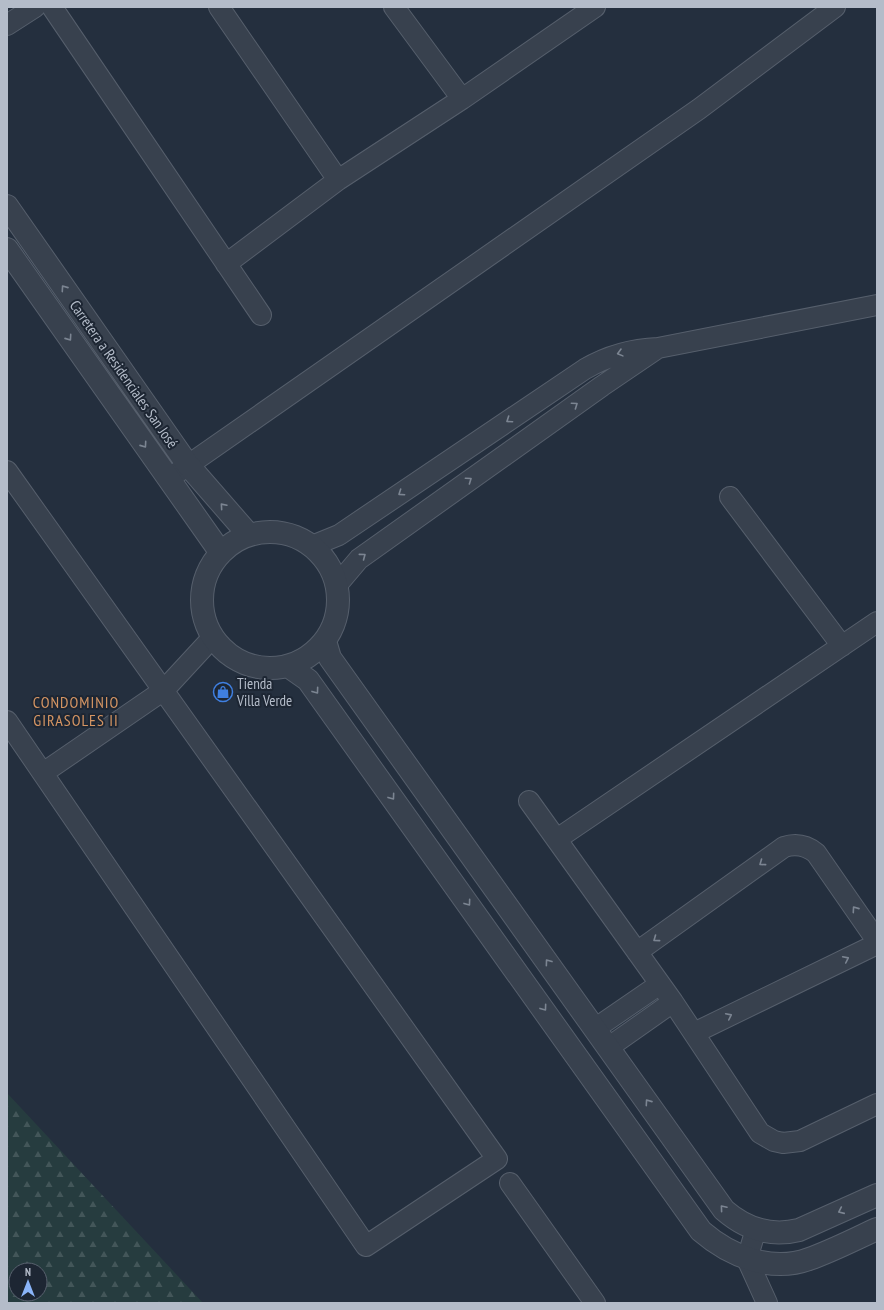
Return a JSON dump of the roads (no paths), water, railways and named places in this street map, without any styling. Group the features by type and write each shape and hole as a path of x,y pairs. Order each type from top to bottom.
{"street":[{"path":"7,26 35,7"},
{"path":"52,7 261,315"},
{"path":"219,7 338,180"},
{"path":"394,7 462,99"},
{"path":"226,264 338,180 462,99 570,14 595,7"},
{"path":"168,480 699,109 835,7"},
{"name":"Carretera a Residenciales San José","path":"7,206 188,465 249,535"},
{"name":"Carretera a Residenciales San José","path":"7,249 168,480 221,553"},
{"path":"312,546 339,534 598,361 627,351 658,348 877,305"},
{"path":"337,585 358,559 658,348"},
{"path":"7,471 496,1159 366,1246 7,721"},
{"path":"730,497 842,646"},
{"path":"282,533 312,546 328,563 337,585 339,604 334,624 325,641 302,660 288,666 267,668 246,664 228,653 213,637 205,621 202,603 204,585 210,568 221,553 234,542 249,535 282,533"},
{"path":"557,839 877,622"},
{"path":"43,772 164,690 213,637"},
{"path":"325,641 330,658 596,1028 724,1210 744,1224 756,1229 778,1233 799,1230 877,1195"},
{"path":"288,666 308,680 701,1231 715,1242 747,1259 777,1263 808,1260 877,1229"},
{"path":"529,801 673,1002 760,1133 774,1141 791,1143 800,1141 877,1104"},
{"path":"637,952 784,848 796,845 810,848 816,853 877,941"},
{"path":"694,1033 877,944"},
{"path":"596,1028 660,984"},
{"path":"609,1047 673,1002"},
{"path":"510,1183 595,1303"},
{"path":"756,1229 747,1259 767,1303"}],"place":[{"name":"Tienda Villa Verde","path":"223,692"}],"district":[{"name":"CONDOMINIO GIRASOLES II","path":"76,711"}]}
